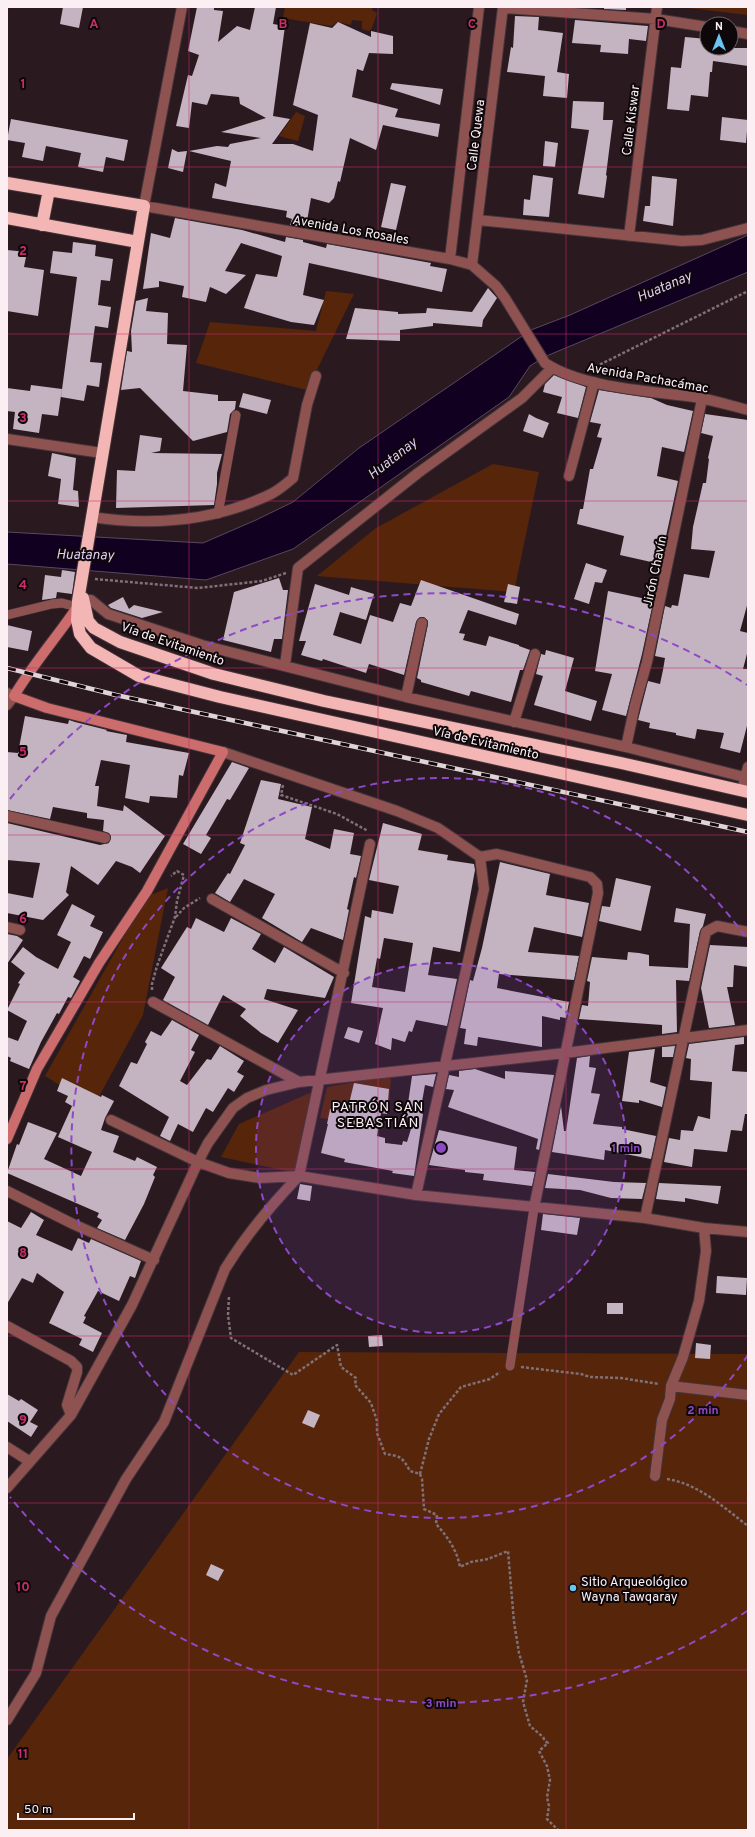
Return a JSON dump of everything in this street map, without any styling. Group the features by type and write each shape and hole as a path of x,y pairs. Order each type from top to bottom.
{"highway":[{"path":"7,183 144,206"},
{"path":"42,225 49,190"},
{"name":"Vía de Evitamiento","path":"144,206 81,576 80,634 91,648 139,676 220,698 748,815"},
{"path":"7,218 138,242"},
{"name":"Vía de Evitamiento","path":"80,603 88,621 94,628 128,645 214,674 338,704 621,763 745,791"}],"main road":[{"path":"7,1138 37,1069 99,963 147,891 223,752 47,708 10,694 70,620 80,603"}],"street":[{"path":"144,206 182,7"},
{"name":"Calle Quewa","path":"450,259 479,7"},
{"path":"503,7 656,19 699,26"},
{"name":"Calle Quewa","path":"472,265 503,7"},
{"name":"Calle Kiswar","path":"629,236 657,7"},
{"name":"Avenida Los Rosales","path":"144,206 450,259 472,265 496,286 549,365"},
{"path":"478,220 682,241 702,240 748,228"},
{"path":"285,665 298,568 418,473 522,398 549,365"},
{"name":"Avenida Pachacámac","path":"549,365 574,377 594,382 702,399 748,410"},
{"path":"90,522 114,520 188,519 218,514 272,493 293,478 307,405 316,376"},
{"path":"569,476 594,382"},
{"name":"Jirón Chavín","path":"626,747 647,662 702,399"},
{"path":"7,439 102,453"},
{"path":"80,603 91,600 108,614 202,645 406,697 626,747 747,778"},
{"path":"406,697 422,623"},
{"path":"514,722 535,654"},
{"path":"7,705 10,694"},
{"path":"223,752 390,809 438,828 480,856 497,854 590,877 597,884 598,893 534,1208"},
{"path":"745,791 748,767"},
{"path":"7,816 105,838"},
{"path":"7,1720 36,1673 51,1616 126,1479 164,1422 225,1269 239,1247 271,1205 299,1176 344,973 370,844"},
{"path":"416,1195 484,890 480,856"},
{"path":"212,899 344,973"},
{"path":"645,1218 664,1136 682,1038 706,932 717,926 748,932"},
{"path":"7,927 20,930"},
{"path":"153,1002 299,1082"},
{"path":"7,1488 29,1461 71,1415 108,1352 154,1260 208,1143 233,1108 247,1098 266,1090 299,1082 565,1053 748,1030"},
{"path":"111,1120 198,1162 229,1172 260,1178 299,1176 416,1195 645,1218 704,1228 748,1232"},
{"path":"7,1191 73,1224 154,1260"},
{"path":"655,1476 662,1420 670,1399 671,1386 683,1357 699,1301 706,1251 704,1228"},
{"path":"7,1326 71,1361 77,1367 77,1372 67,1405 71,1415"},
{"path":"671,1386 748,1395"},
{"path":"7,1447 29,1461"}],"lane":[{"path":"218,514 236,415"},
{"path":"7,615 52,604 80,603"},
{"path":"510,1366 534,1208"}],"path":[{"path":"574,377 748,291"},
{"path":"81,576 198,588 262,581 298,568"},
{"path":"284,772 281,795 337,814 369,832 370,844"},
{"path":"153,1002 152,984 175,917 177,901 184,875 177,871 167,879"},
{"path":"175,917 197,898 212,899"},
{"path":"229,1295 228,1315 231,1338 293,1375 337,1345 342,1367 356,1378 356,1385 371,1403 377,1420 377,1433 385,1454 398,1456 403,1459 410,1471 420,1474"},
{"path":"558,1830 547,1819 549,1806 547,1797 550,1780 547,1766 539,1751 548,1743 530,1726 523,1702 527,1680 519,1653 514,1622 508,1551 488,1559 471,1562 460,1567 458,1558 452,1549 450,1540 436,1524 436,1515 424,1509 422,1479 420,1474 429,1439 438,1414 461,1386 490,1379 510,1366 581,1374 590,1377 621,1378 671,1386"},
{"path":"655,1476 680,1481 707,1494 748,1526"}],"shaded area":[{"path":"285,7 373,7 372,10 377,13 372,28 369,31 362,29 362,21 352,20 351,25 338,22 331,26 283,18"},
{"path":"680,7 748,7 748,15"},
{"path":"296,112 305,116 298,141 279,136"},
{"path":"326,291 354,294 307,390 196,363 210,322 316,331"},
{"path":"493,464 539,472 514,592 317,576 376,528"},
{"path":"168,888 143,1015 94,1106 45,1076 146,897"},
{"path":"391,1076 389,1107 370,1104 366,1124 320,1118 327,1087"},
{"path":"314,1091 296,1173 221,1157 239,1124"},
{"path":"299,1352 748,1354 748,1830 7,1830 7,1759"}],"water":[{"name":"Huatanay","path":"748,235 748,272 544,357 530,366 509,397 293,549 206,580 7,564 7,532 203,543 256,520 293,502 359,448 531,330 570,315"}],"building":[{"path":"63,7 83,7 79,28 60,24"},
{"path":"197,7 214,7 214,10 223,11 218,42 237,26 250,30 255,7 276,7 273,24 285,26 273,116 290,119 272,144 293,144 313,151 318,115 293,105 310,23 332,28 338,22 371,37 371,31 393,36 393,54 369,53 363,71 357,69 352,97 398,109 395,117 440,124 438,137 383,125 376,150 350,138 340,182 338,181 334,198 329,203 311,198 306,227 290,225 292,219 286,217 287,211 212,198 215,183 226,187 231,161 189,151 217,146 228,147 230,144 261,138 221,132 266,118 240,104 239,97 211,94 207,105 192,102 189,128 176,126 188,75 192,76 199,55 188,51"},
{"path":"604,7 626,7 626,10 604,9"},
{"path":"515,16 539,17 538,30 563,33 557,72 569,74 567,98 543,96 545,76 507,72 511,47 513,48"},
{"path":"575,20 648,26 646,41 629,39 628,54 600,52 601,45 572,43"},
{"path":"685,37 699,38 699,56 739,56 739,48 748,48 748,66 713,61 712,72 710,72 708,97 691,95 689,111 667,109 671,67 681,68"},
{"path":"392,83 443,89 440,105 390,89"},
{"path":"573,101 604,102 603,120 613,120 604,198 578,194 589,130 571,128"},
{"path":"722,117 748,120 746,143 720,140"},
{"path":"11,119 128,140 124,161 106,157 103,172 78,167 81,153 46,146 43,161 22,157 25,143 7,140"},
{"path":"545,141 558,143 555,167 543,166"},
{"path":"172,149 178,152 187,151 183,172 168,168"},
{"path":"533,175 553,178 549,217 523,215 524,199 530,200"},
{"path":"652,176 677,179 673,226 643,221 645,206 650,206"},
{"path":"391,183 406,186 396,230 381,227"},
{"path":"175,218 242,230 285,242 286,237 303,240 303,242 326,248 327,244 431,263 430,266 447,269 442,292 309,263 303,295 324,300 314,325 291,322 244,308 256,274 277,277 282,256 241,243 225,271 246,275 226,294 210,287 206,302 182,297 184,286 159,281 159,287 143,289 151,233 170,238"},
{"path":"73,242 96,245 95,256 113,259 110,281 101,280 98,305 111,307 108,328 95,326 90,362 102,363 99,387 87,385 84,401 61,397 77,277 50,273 53,251 72,253"},
{"path":"7,250 27,252 24,267 44,270 38,316 7,311"},
{"path":"488,288 497,298 483,320 482,327 433,323 433,326 400,330 400,341 346,339 355,308 398,312 398,314 426,313 427,308 472,312"},
{"path":"148,298 146,311 168,313 167,344 187,345 183,391 218,395 218,401 236,401 235,409 230,414 227,432 193,441 140,388 121,390 127,351 132,352 131,331 136,301"},
{"path":"554,375 586,387 578,418 557,413 562,397 543,392 545,384"},
{"path":"31,385 62,389 58,416 42,414 39,433 13,429 15,412 7,411 7,388 30,391"},
{"path":"599,390 651,398 667,405 693,411 684,452 662,447 657,476 678,481 660,564 620,555 624,536 577,524 580,509 583,509 590,469 593,469 602,438 597,437 601,424 590,422"},
{"path":"243,393 271,400 267,414 239,407"},
{"path":"529,414 549,423 543,438 523,431"},
{"path":"705,414 748,420 748,602 740,631 748,633 748,650 743,669 747,669 748,722 740,753 720,748 724,733 697,729 695,739 676,735 676,733 649,728 650,723 638,720 648,681 660,684 665,658 655,656 665,606 671,608 672,605 678,606 684,574 709,578 715,551 691,549 693,527 703,483 706,483 708,458 713,436 701,433"},
{"path":"140,435 162,438 160,451 151,453 222,454 217,473 214,505 116,508 117,470 135,471"},
{"path":"52,453 76,458 73,490 78,491 79,507 58,504 61,479 48,476"},
{"path":"586,563 607,570 602,583 595,582 589,604 574,599"},
{"path":"62,570 75,572 72,594 57,592 56,598 42,600 45,575 61,577"},
{"path":"279,578 283,590 288,590 282,639 274,639 271,652 223,640 234,592"},
{"path":"421,580 519,614 516,625 468,610 459,633 465,634 463,640 486,646 489,636 530,650 523,670 520,670 511,702 471,691 469,696 421,682 421,680 417,678 428,624 428,621 424,617 420,617 416,622 404,675 369,664 366,673 323,659 322,661 301,655 306,641 299,641 315,584 349,595 351,587 374,594 366,620 340,612 333,635 361,644 370,615 393,622 400,603 411,606"},
{"path":"508,584 520,587 517,604 504,602"},
{"path":"608,591 651,600 653,603 626,716 602,710 612,674 595,671"},
{"path":"123,597 129,609 134,605 163,612 142,618 111,608 108,605"},
{"path":"7,625 32,631 28,651 7,647"},
{"path":"546,650 574,658 565,691 597,701 591,721 534,705 543,676 536,674 541,654 545,655"},
{"path":"25,716 68,724 69,720 107,730 106,731 127,735 126,742 189,753 183,776 179,775 177,798 150,796 149,803 125,798 130,765 101,760 95,786 99,786 97,806 123,811 124,805 165,836 140,873 132,867 116,861 98,885 71,866 66,892 69,895 43,920 7,913 7,893 33,898 40,863 7,860 7,823 100,845 109,843 111,836 109,833 103,831 104,820 87,818 87,813 53,807 50,819 7,810 7,752 18,753"},
{"path":"232,762 249,768 230,800 227,799 206,835 211,838 201,854 183,844"},
{"path":"261,780 281,784 278,799 312,807 305,839 330,849 334,829 354,833 350,854 361,856 356,878 354,877 347,909 349,910 343,940 311,928 302,942 262,918 275,894 244,879 230,902 215,893 228,873 230,874 245,845 240,843"},
{"path":"383,823 422,834 418,850 448,855 447,860 474,864 475,870 460,952 433,947 428,975 457,979 447,1026 416,1020 412,1032 409,1031 405,1042 392,1038 391,1050 375,1044 383,1008 351,1003 365,916 371,918 372,910 393,914 399,886 369,880","holes":["384,938 413,943 405,992 372,987 377,958 380,959"]},
{"path":"500,862 550,874 546,895 589,903 582,937 534,927 528,952 579,956 574,980 499,974 497,988 569,1002 566,1018 560,1017 560,1020 542,1016 542,1047 478,1037 477,1046 464,1044 466,1029 460,1028 470,980 473,981 482,948"},
{"path":"616,878 651,886 641,931 599,921 602,906 610,907"},
{"path":"72,904 95,916 90,926 103,932 90,959 84,956 73,977 80,981 71,998 68,997 59,1014 57,1013 41,1042 29,1069 10,1061 11,1058 7,1056 7,1037 18,1041 27,1021 7,1010 20,984 18,983 25,973 11,962 23,947 36,957 58,969 71,942 57,935"},
{"path":"676,908 706,914 700,931 689,981 676,980 677,1032 662,1034 662,1025 579,1019 582,1005 588,1006 590,982 587,981 592,957 627,960 628,952 639,953 649,955 649,966 688,968 690,924 674,922"},
{"path":"196,918 224,932 231,918 261,934 252,949 275,963 284,947 334,977 325,998 267,989 264,999 298,1010 278,1043 261,1033 240,1016 246,1009 223,995 208,1025 163,1000 175,977 161,968 187,927 191,929"},
{"path":"7,934 17,936 23,940 7,964"},
{"path":"710,945 748,947 748,967 734,965 733,987 727,987 735,1025 709,1028 701,988"},
{"path":"172,1020 199,1035 191,1050 195,1052 180,1081 187,1085 207,1059 211,1060 220,1046 244,1061 237,1072 244,1076 234,1092 228,1088 213,1112 206,1108 193,1132 178,1124 170,1141 160,1136 169,1117 119,1086 131,1062 137,1064 147,1044 145,1042 151,1031 161,1036"},
{"path":"348,1027 363,1031 359,1043 344,1038"},
{"path":"744,1037 744,1044 735,1045 732,1071 748,1072 748,1114 745,1114 742,1131 731,1130 727,1152 694,1149 692,1167 664,1162 669,1138 680,1140 681,1130 693,1131 698,1116 710,1119 712,1082 690,1080 691,1059 686,1058 689,1044"},
{"path":"675,1046 673,1057 662,1057 662,1047"},
{"path":"655,1049 650,1082 666,1087 662,1107 639,1100 639,1103 622,1101 629,1052"},
{"path":"590,1056 589,1067 596,1068 591,1093 600,1094 593,1124 622,1127 622,1129 656,1136 651,1159 605,1150 604,1160 552,1152 561,1106 564,1131 566,1131 577,1058"},
{"path":"475,1069 505,1079 505,1071 554,1075 539,1150 536,1149 538,1139 448,1107 454,1090 446,1089 449,1075 459,1077 459,1071"},
{"path":"436,1074 433,1087 425,1085 420,1113 423,1114 414,1176 392,1173 393,1171 344,1162 345,1159 321,1153 330,1109 347,1112 354,1083 389,1089 387,1114 381,1113 377,1136 385,1138 385,1143 402,1145 403,1141 407,1142 414,1119 406,1117 412,1076"},
{"path":"62,1078 101,1097 102,1095 114,1101 105,1118 101,1130 119,1136 113,1152 135,1161 137,1157 157,1167 153,1175 155,1177 144,1204 125,1240 97,1228 102,1220 97,1217 99,1213 7,1173 17,1144 19,1145 28,1122 57,1133 44,1159 81,1176 92,1152 58,1137 72,1106 65,1102 68,1096 57,1091"},
{"path":"439,1130 517,1147 514,1170 535,1172 532,1186 483,1180 484,1174 429,1165"},
{"path":"548,1174 614,1182 646,1183 642,1199 611,1198 580,1190 545,1188"},
{"path":"659,1183 721,1186 718,1204 685,1198 685,1202 656,1199"},
{"path":"300,1184 312,1186 310,1201 297,1199"},
{"path":"31,1212 44,1220 36,1235 72,1251 78,1238 89,1243 91,1239 141,1261 135,1278 130,1276 119,1301 98,1291 84,1316 86,1317 83,1323 102,1333 93,1352 79,1345 82,1339 49,1323 64,1292 37,1273 33,1283 22,1278 7,1304 7,1221 21,1228"},
{"path":"543,1214 580,1218 577,1235 541,1230"},
{"path":"717,1276 747,1278 746,1295 716,1293"},
{"path":"607,1303 623,1303 623,1314 607,1314"},
{"path":"382,1335 383,1346 369,1347 368,1336"},
{"path":"696,1343 711,1345 710,1359 695,1358"},
{"path":"7,1394 19,1401 21,1399 38,1410 30,1422 38,1426 31,1437 7,1421"},
{"path":"308,1410 320,1415 314,1428 302,1423"},
{"path":"211,1564 224,1570 218,1581 206,1575"}],"railway":[{"path":"7,668 116,695 748,832"}],"place":[{"name":"Sitio Arqueológico Wayna Tawqaray","path":"573,1588"}],"district":[{"name":"PATRÓN SAN SEBASTIÁN","path":"378,1114"}]}
